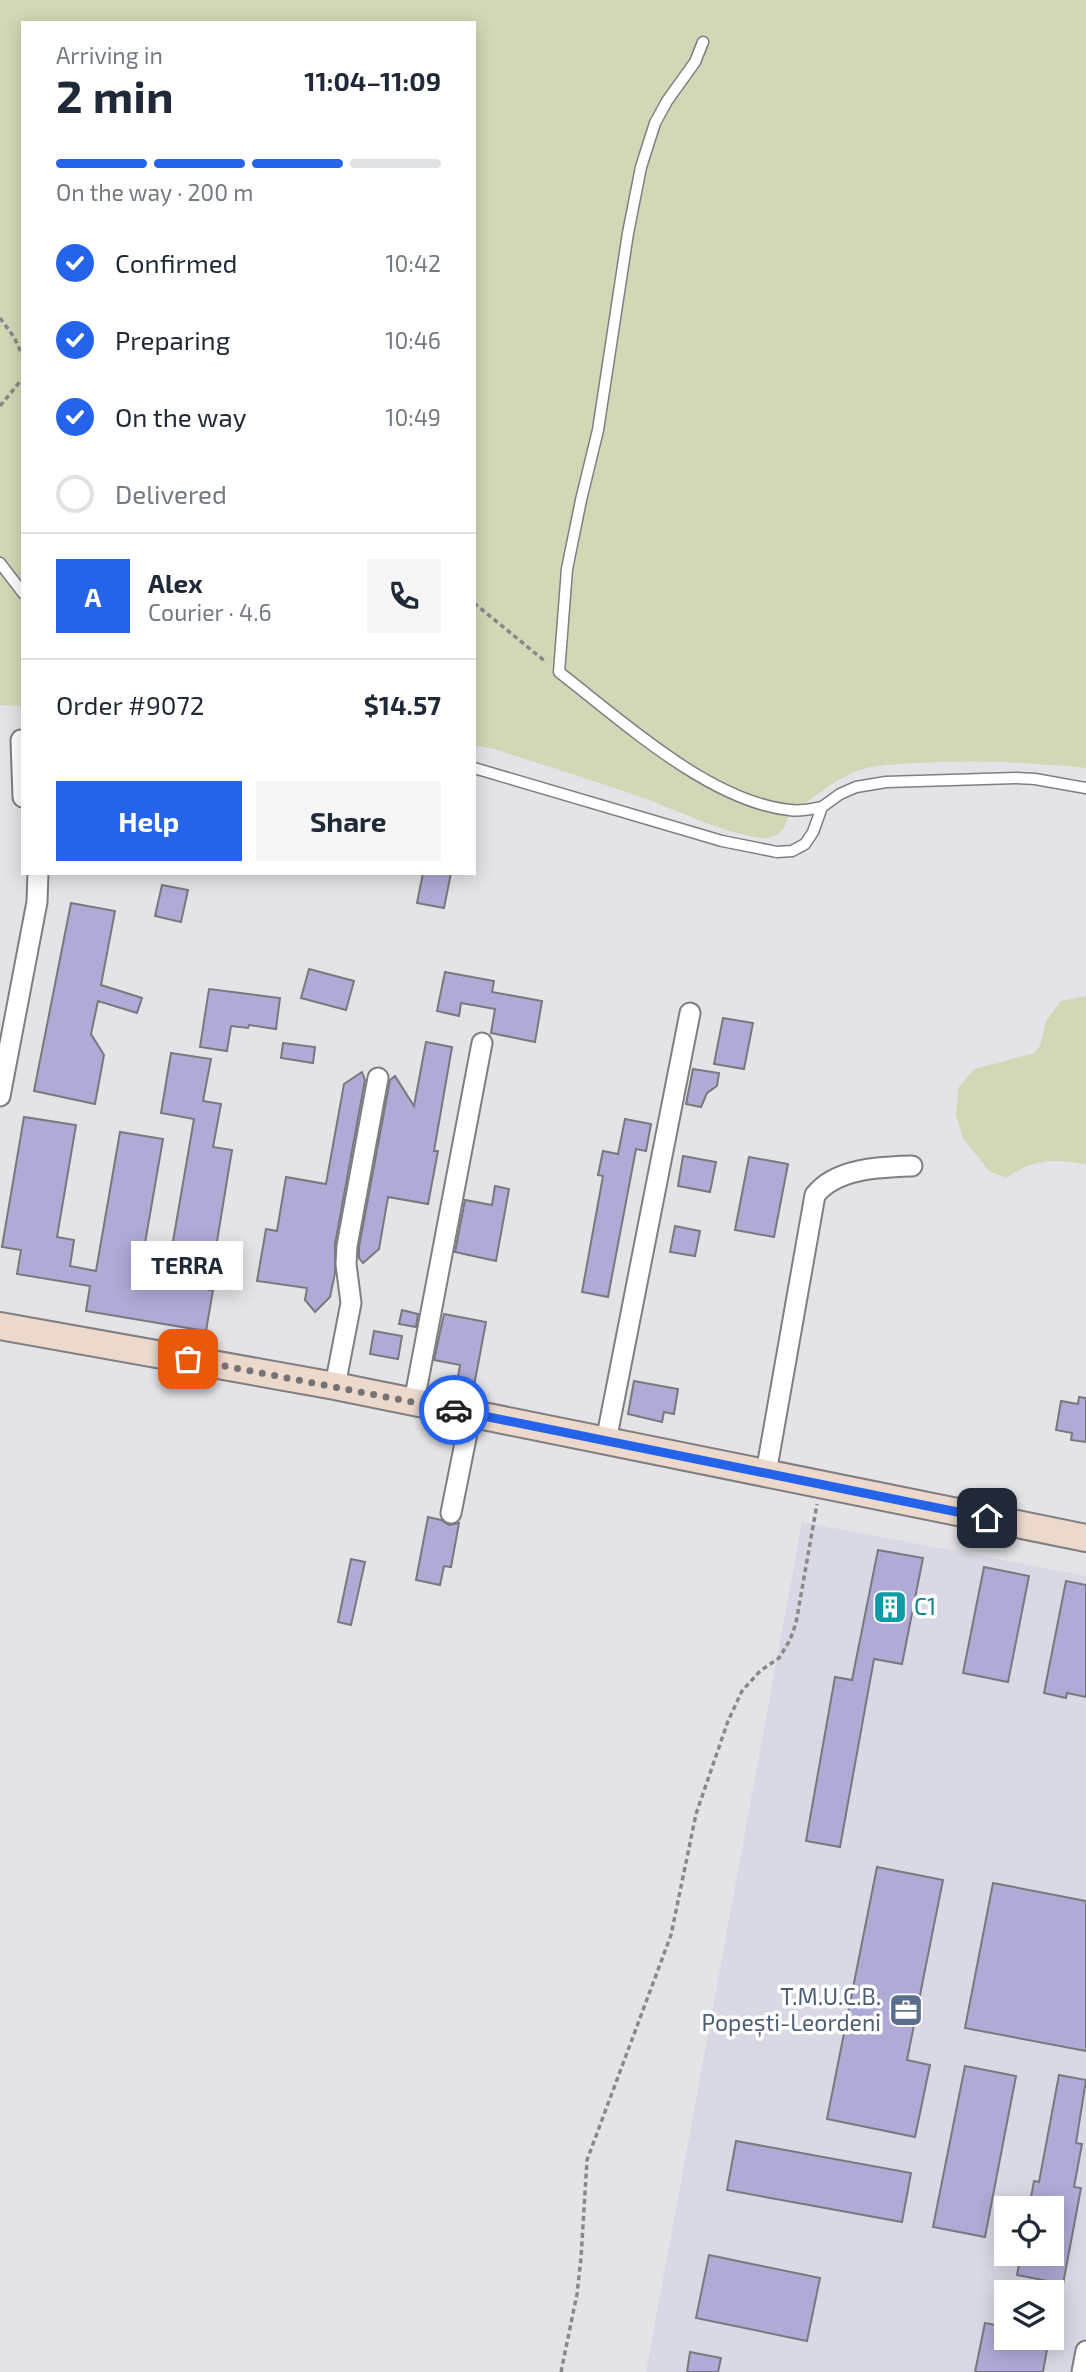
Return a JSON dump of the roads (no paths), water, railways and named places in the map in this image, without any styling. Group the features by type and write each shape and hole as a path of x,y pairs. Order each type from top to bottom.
{"main road":[{"path":"0,1326 334,1386 1086,1538"}],"street":[{"path":"0,1096 37,902 37,875"},
{"path":"606,1441 690,1013"},
{"path":"414,1402 482,1043"},
{"path":"334,1386 351,1303 346,1264 347,1246 378,1078"},
{"path":"766,1473 815,1195 824,1184 869,1169 912,1166"},
{"path":"451,1513 471,1413"},
{"path":"1082,2372 1086,2351"}],"lane":[{"path":"703,42 695,62 655,123 641,167 628,233 598,430 567,569 559,672 678,762 742,798 771,807 792,811 822,807 841,794 870,783 1016,778 1086,788"},
{"path":"0,563 21,590"},
{"path":"476,769 722,841 777,852 792,851 805,844 813,832 822,807"}],"place":[{"name":"TERRA","path":"188,1359"},
{"name":"C1","path":"890,1607"},
{"name":"T.M.U.C.B. Popești-Leordeni","path":"906,2010"}]}
